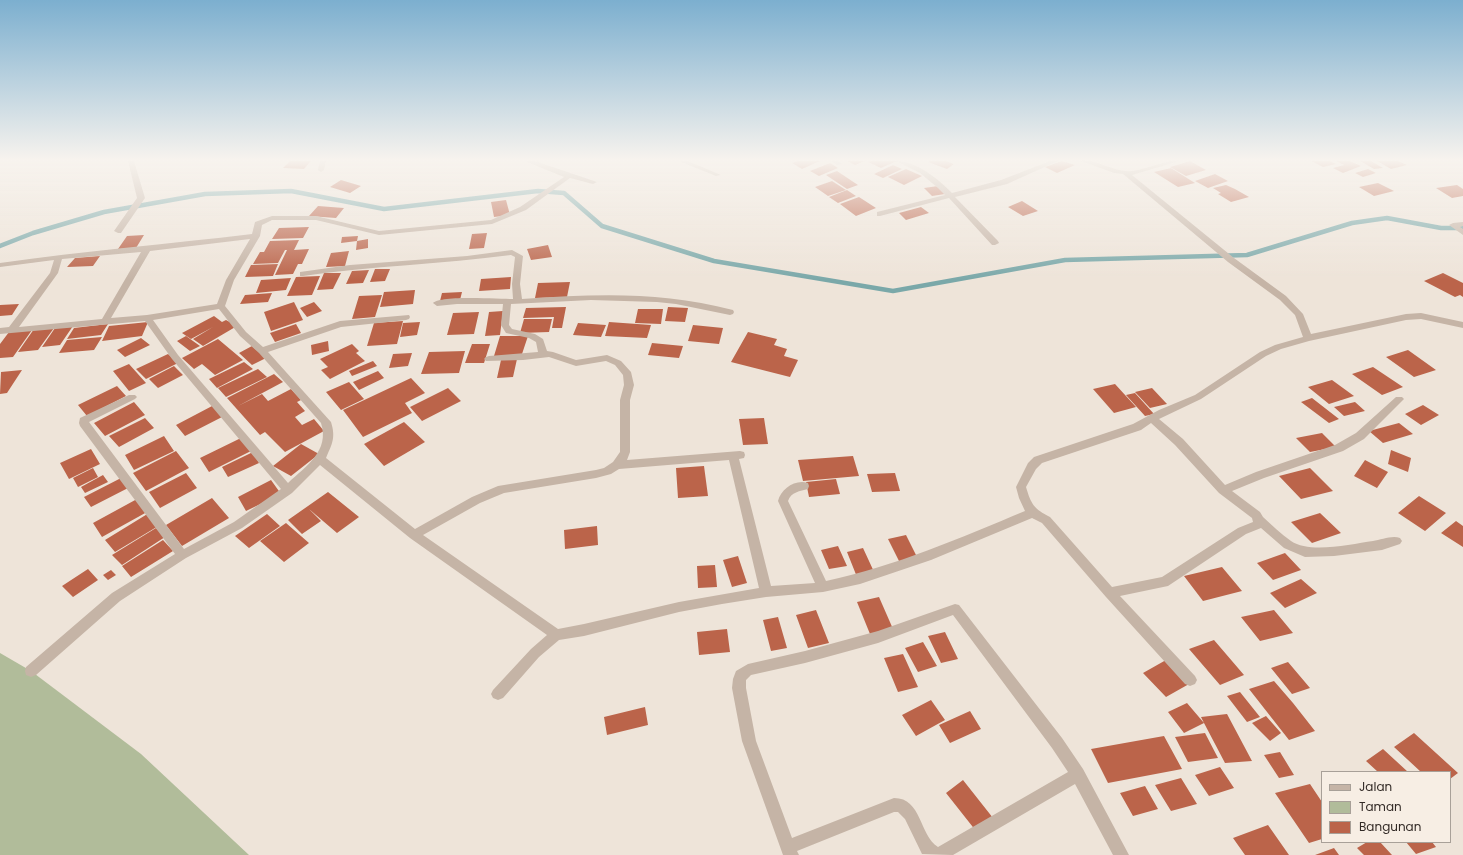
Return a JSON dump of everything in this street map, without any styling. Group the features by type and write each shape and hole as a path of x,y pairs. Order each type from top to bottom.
{"street":[{"path":"118,231 139,201"},
{"path":"221,306 230,280 256,236 258,224 265,220 272,218 316,218 379,233 492,222 508,217 536,201"},
{"path":"880,214 928,201"},
{"path":"955,201 995,244"},
{"path":"1159,201 1231,260 1283,298 1299,314 1308,338"},
{"path":"0,265 59,257 147,249 256,236"},
{"path":"105,322 147,249"},
{"path":"303,274 350,267 467,258 512,252 519,256 516,284 518,302"},
{"path":"12,330 54,273 59,257"},
{"path":"437,303 457,301 507,303 591,297 657,299 676,301 730,312"},
{"path":"507,303 505,325 509,331 532,336 540,341 543,354"},
{"path":"0,331 147,318 221,306"},
{"path":"31,670 116,597 182,555 238,525 288,490 320,459 328,442 329,432 326,422 262,351 243,334 221,306"},
{"path":"1190,680 1110,593 1046,520 1032,513 1024,498 1021,487 1032,466 1038,460 1137,427 1153,419 1162,412 1198,397 1263,354 1308,338 1406,317 1421,316 1463,325"},
{"path":"262,351 340,324 406,317"},
{"path":"147,318 176,357 288,490"},
{"path":"414,535 476,500 502,489 596,474 607,471 617,465 623,458 625,452 625,400 629,384 628,374 618,363 607,358 576,363 556,355 543,354 523,358 489,359"},
{"path":"132,397 90,417 84,421 84,423 182,555"},
{"path":"1223,490 1260,475 1339,448 1360,436 1399,399"},
{"path":"1153,419 1179,442 1223,490 1256,515 1259,520 1288,545 1304,552 1334,551 1382,545 1396,541"},
{"path":"617,465 736,455 766,592"},
{"path":"320,459 414,535 556,635"},
{"path":"804,486 789,491 784,495 783,501 823,587"},
{"path":"498,694 534,653 556,635 584,630 679,607 766,592 823,587 860,579 927,557 1032,513"},
{"path":"1110,593 1155,585 1173,577 1242,531 1258,525 1259,520"},
{"path":"936,855 927,849 910,814 901,805 894,805 789,851 750,741 739,688 738,679 741,674 748,670 805,657 878,637 955,609 1057,743 1078,774 1121,855"},
{"path":"939,855 1078,774"}],"green space":[{"path":"0,653 31,671 141,754 249,855 0,855"}],"building":[{"path":"506,201 510,215 494,217 491,202"},
{"path":"848,201 865,201 876,208 856,216 840,204"},
{"path":"1022,201 1038,211 1023,216 1008,207"},
{"path":"318,206 344,208 336,218 309,216"},
{"path":"921,207 929,213 906,220 899,213"},
{"path":"309,227 303,238 272,239 279,228"},
{"path":"487,233 484,248 469,249 472,234"},
{"path":"144,235 136,248 118,249 127,236"},
{"path":"358,236 357,241 341,243 342,237"},
{"path":"368,239 368,248 356,250 357,241"},
{"path":"299,240 294,250 309,249 302,264 298,264 293,274 275,275 287,250 285,250 278,263 253,264 260,252 264,252 270,241"},
{"path":"548,245 552,257 531,260 527,249"},
{"path":"349,251 345,266 326,267 331,253"},
{"path":"100,256 93,266 67,267 75,258"},
{"path":"278,264 273,276 245,277 251,265"},
{"path":"375,269 390,269 385,281 370,282"},
{"path":"369,270 363,283 346,284 352,271"},
{"path":"324,273 341,273 333,289 317,290"},
{"path":"1443,273 1463,283 1463,297 1460,295 1455,297 1424,281"},
{"path":"320,276 312,295 287,296 296,277"},
{"path":"511,277 510,289 479,291 481,279"},
{"path":"291,278 286,290 256,293 261,280"},
{"path":"570,282 567,297 535,298 538,283"},
{"path":"415,290 413,304 380,307 384,292"},
{"path":"462,292 460,300 440,301 442,293"},
{"path":"272,293 268,302 240,304 245,295"},
{"path":"382,295 375,317 352,319 359,296"},
{"path":"294,302 303,320 271,331 264,312"},
{"path":"314,302 322,311 307,317 300,308"},
{"path":"19,304 12,315 0,316 0,305"},
{"path":"566,307 562,328 552,328 554,317 523,318 526,308"},
{"path":"668,307 688,308 685,322 665,321"},
{"path":"638,309 663,309 661,324 635,323"},
{"path":"503,311 500,335 485,336 489,312"},
{"path":"479,312 474,334 447,335 453,313"},
{"path":"214,316 222,322 226,320 237,326 203,346 193,339 213,327 191,339 182,333"},
{"path":"524,319 552,319 549,332 520,333"},
{"path":"403,321 397,344 367,346 374,323"},
{"path":"148,322 142,336 102,341 109,326"},
{"path":"420,322 417,335 400,337 403,323"},
{"path":"609,322 651,325 647,338 605,336"},
{"path":"578,323 606,325 601,337 573,335"},
{"path":"108,324 101,335 67,339 74,328"},
{"path":"296,324 301,333 275,342 270,333"},
{"path":"693,325 723,328 719,344 688,341"},
{"path":"73,326 60,345 42,347 55,328"},
{"path":"54,328 38,350 18,352 34,329"},
{"path":"32,330 13,357 0,358 0,344 9,332"},
{"path":"748,332 777,339 774,345 787,349 784,356 798,360 790,377 731,362"},
{"path":"186,336 200,346 190,351 177,341"},
{"path":"500,336 528,336 521,357 494,356"},
{"path":"102,337 94,350 59,353 67,340"},
{"path":"141,338 150,345 125,357 117,350"},
{"path":"218,339 243,360 215,375 202,364 194,369 182,358"},
{"path":"328,341 329,351 312,355 311,345"},
{"path":"652,343 683,346 679,358 648,355"},
{"path":"352,344 359,351 356,353 365,361 330,379 321,370 328,367 320,359"},
{"path":"472,344 490,344 484,363 465,363"},
{"path":"252,346 266,358 252,365 239,353"},
{"path":"1408,350 1436,370 1414,377 1386,357"},
{"path":"465,351 459,373 421,374 429,352"},
{"path":"412,353 408,366 389,368 393,354"},
{"path":"168,354 178,363 146,379 136,369"},
{"path":"517,359 513,377 497,378 501,360"},
{"path":"373,361 377,366 352,376 349,371"},
{"path":"244,362 253,369 217,388 209,379"},
{"path":"129,364 146,383 129,391 113,371"},
{"path":"174,366 183,375 158,388 149,379"},
{"path":"1373,367 1403,387 1382,395 1352,374"},
{"path":"258,369 267,377 226,397 218,388"},
{"path":"22,370 7,393 0,394 1,372"},
{"path":"378,371 384,378 359,390 353,382"},
{"path":"274,374 283,382 238,406 262,394 268,401 291,389 301,400 297,402 305,411 295,417 302,425 314,419 324,431 285,452 265,432 260,435 227,398"},
{"path":"411,378 425,393 405,403 412,413 363,437 343,410"},
{"path":"1332,380 1354,396 1329,404 1308,387"},
{"path":"349,382 364,399 341,410 326,392"},
{"path":"1115,384 1136,407 1114,413 1093,389"},
{"path":"117,386 126,396 87,416 78,405"},
{"path":"448,388 461,401 422,421 410,407"},
{"path":"1152,388 1167,404 1150,408 1135,392"},
{"path":"1135,393 1154,414 1145,416 1126,395"},
{"path":"1312,398 1339,419 1329,423 1301,402"},
{"path":"134,402 145,415 105,436 94,423"},
{"path":"1355,402 1365,411 1344,416 1334,407"},
{"path":"214,405 224,416 185,436 176,425"},
{"path":"1423,405 1439,415 1421,425 1405,414"},
{"path":"145,418 154,428 119,447 109,436"},
{"path":"764,418 768,444 743,445 739,419"},
{"path":"404,422 425,442 384,466 364,444"},
{"path":"1399,423 1413,434 1383,443 1369,431"},
{"path":"1322,433 1336,447 1310,452 1296,438"},
{"path":"164,436 174,451 134,470 125,455"},
{"path":"243,437 253,450 209,472 200,458"},
{"path":"301,444 319,454 291,476 273,466"},
{"path":"91,449 100,464 69,479 60,463"},
{"path":"1391,450 1411,458 1408,472 1388,464"},
{"path":"176,451 189,468 146,491 133,473"},
{"path":"253,452 259,463 228,477 222,467"},
{"path":"853,456 859,476 803,481 798,460"},
{"path":"1365,460 1388,472 1377,488 1354,476"},
{"path":"704,466 708,496 678,498 676,468"},
{"path":"93,468 98,477 78,487 73,478"},
{"path":"1310,468 1333,491 1301,499 1279,476"},
{"path":"186,473 197,488 160,508 149,492"},
{"path":"895,473 900,491 872,492 867,474"},
{"path":"103,475 108,482 85,493 81,487"},
{"path":"123,477 130,487 91,507 84,497"},
{"path":"836,479 840,494 809,497 806,482"},
{"path":"271,480 281,494 246,511 238,497"},
{"path":"328,492 359,517 337,533 309,509 321,521 302,534 288,520"},
{"path":"1419,496 1446,513 1425,531 1398,513"},
{"path":"212,498 229,518 182,546 166,525"},
{"path":"137,499 147,512 102,537 93,523"},
{"path":"149,513 160,525 115,552 105,540"},
{"path":"1320,513 1341,533 1312,543 1291,522"},
{"path":"267,514 280,526 249,548 235,536"},
{"path":"1456,521 1463,526 1463,547 1441,533"},
{"path":"286,523 309,543 284,562 260,541"},
{"path":"597,526 598,545 565,549 564,530"},
{"path":"156,528 165,537 122,565 112,555"},
{"path":"906,535 918,559 900,563 888,539"},
{"path":"163,540 173,551 131,577 122,566"},
{"path":"838,546 847,566 829,569 821,550"},
{"path":"863,548 875,574 857,577 847,552"},
{"path":"1285,553 1301,570 1273,580 1257,563"},
{"path":"738,556 747,583 732,587 723,560"},
{"path":"715,565 717,587 698,588 697,566"},
{"path":"1222,567 1242,591 1203,601 1184,576"},
{"path":"88,569 98,580 73,597 62,586"},
{"path":"111,570 116,575 108,580 103,575"},
{"path":"1301,579 1317,593 1285,608 1270,593"},
{"path":"879,597 893,629 870,634 857,602"},
{"path":"816,610 829,643 808,648 796,615"},
{"path":"1274,610 1293,633 1260,641 1241,617"},
{"path":"778,617 787,648 771,651 763,620"},
{"path":"727,629 730,652 699,655 697,632"},
{"path":"945,632 958,659 941,663 928,636"},
{"path":"1214,640 1244,675 1220,685 1189,649"},
{"path":"923,642 937,666 918,672 905,648"},
{"path":"903,654 918,687 898,692 884,658"},
{"path":"1166,660 1189,684 1166,697 1143,673"},
{"path":"1288,662 1310,688 1292,694 1271,668"},
{"path":"1274,681 1315,731 1289,740 1249,689"},
{"path":"1240,692 1260,717 1247,722 1227,696"},
{"path":"931,700 945,720 916,736 902,715"},
{"path":"1187,703 1204,723 1184,733 1168,712"},
{"path":"645,707 648,725 607,735 604,717"},
{"path":"970,711 981,729 950,743 939,725"},
{"path":"1227,714 1252,761 1225,763 1201,717"},
{"path":"1266,716 1281,733 1270,741 1252,723"},
{"path":"1205,733 1218,758 1188,762 1175,737"},
{"path":"1414,733 1458,773 1451,778 1451,771 1420,771 1394,747"},
{"path":"1164,736 1182,769 1108,783 1091,749"},
{"path":"1383,749 1407,771 1377,771 1366,761"},
{"path":"1280,752 1294,775 1279,778 1264,755"},
{"path":"1220,767 1234,788 1209,796 1195,775"},
{"path":"1181,778 1197,804 1171,811 1155,785"},
{"path":"963,780 993,818 976,831 946,793"},
{"path":"1310,784 1321,800 1321,839 1309,843 1275,793"},
{"path":"1145,786 1158,809 1133,816 1120,793"},
{"path":"1268,825 1289,855 1245,855 1233,838"},
{"path":"1365,843 1381,843 1392,855 1364,855 1357,848"},
{"path":"1407,843 1433,843 1436,847 1416,854"},
{"path":"1334,848 1339,855 1315,855"}],"waterway":[{"path":"0,246 33,233 104,212 166,201"},
{"path":"342,201 384,209 453,201"},
{"path":"573,201 602,226 714,261 893,291 1065,260 1247,255 1352,223 1387,218 1441,228 1463,228"}]}
